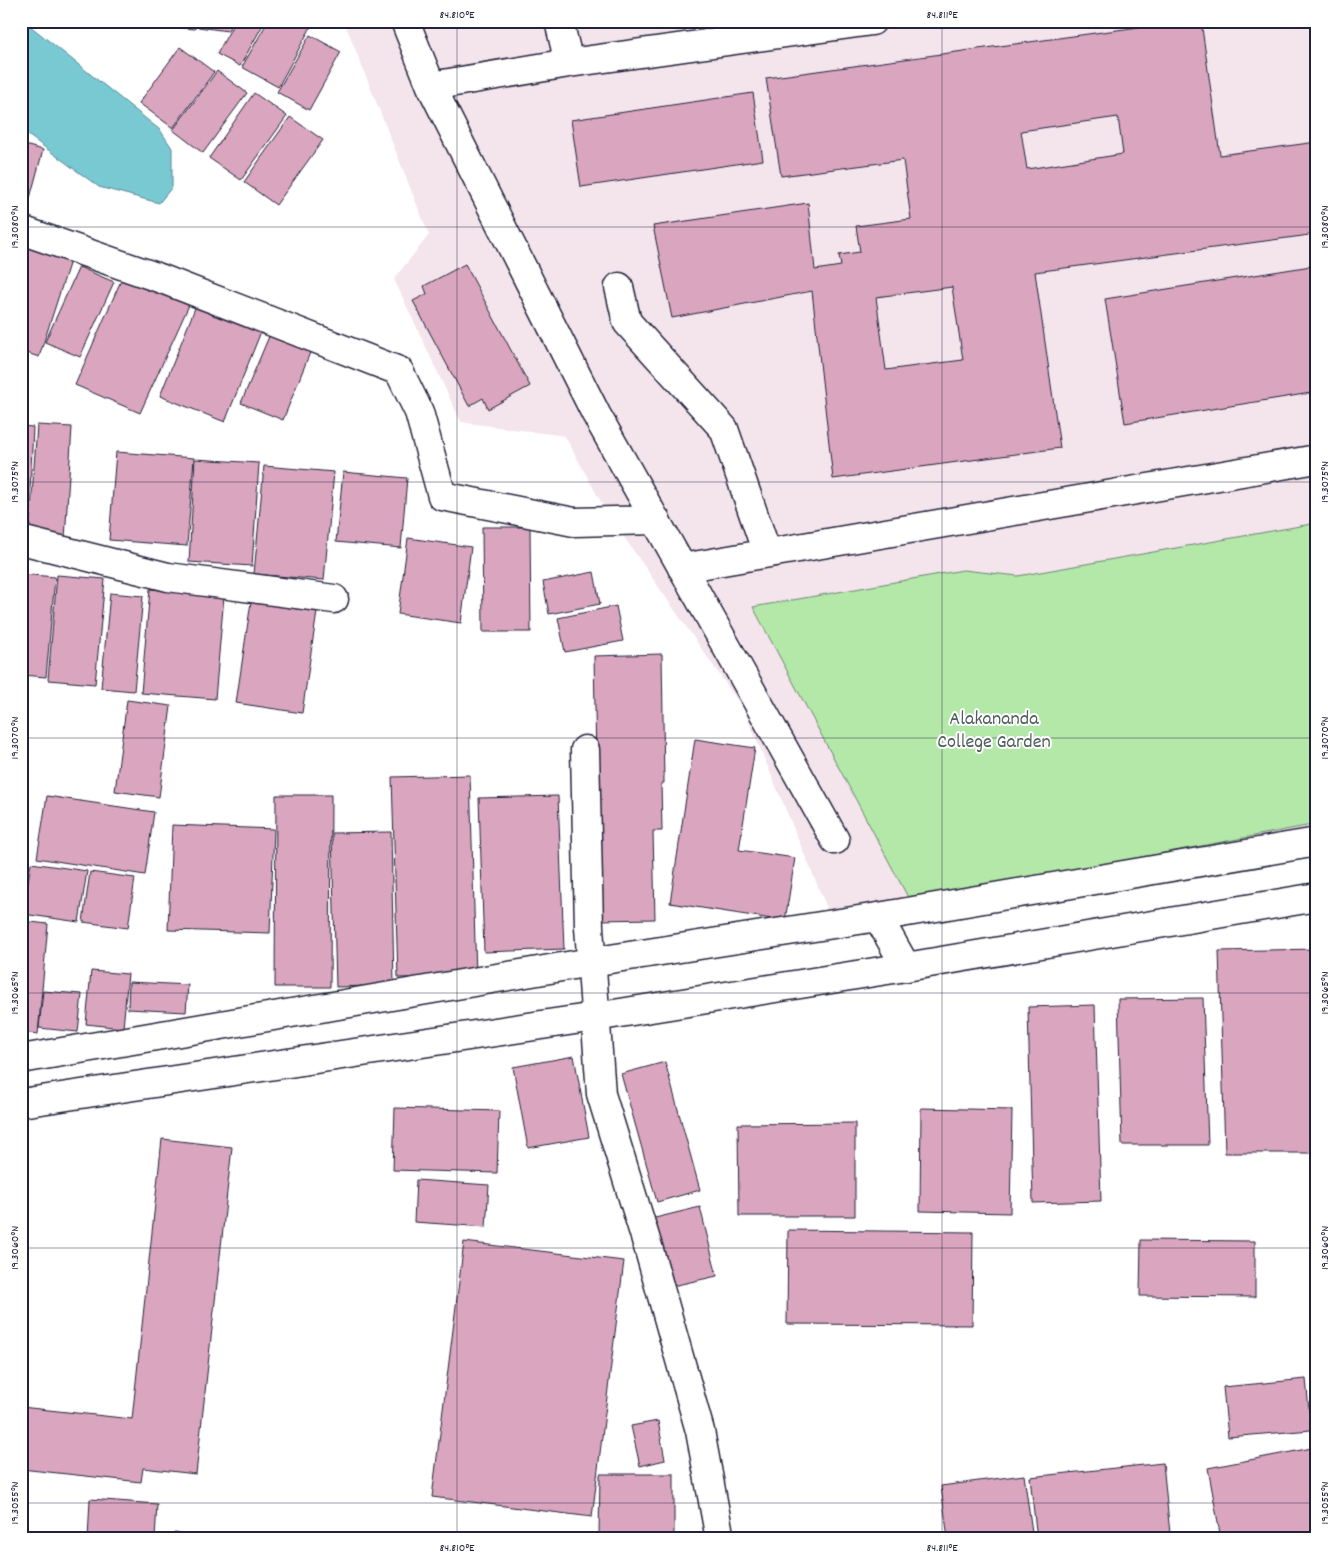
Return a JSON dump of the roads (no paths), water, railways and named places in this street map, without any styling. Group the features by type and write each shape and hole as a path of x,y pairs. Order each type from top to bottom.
{"main road":[{"path":"405,21 431,86 596,414 835,840"},
{"path":"558,21 569,63"},
{"path":"431,86 569,63 870,21"},
{"path":"21,230 162,280 399,371 419,412 442,496 574,522 656,520"},
{"path":"619,287 627,322 724,429 768,553"},
{"path":"682,568 1317,459"},
{"path":"21,540 168,577 334,599"},
{"path":"585,750 591,962 601,1094 649,1250 700,1431 720,1539"},
{"path":"21,1059 591,962 878,917 1317,842"},
{"path":"21,1103 595,1017 1317,898"},
{"path":"878,917 906,967"}],"water":[{"path":"21,21 24,21 160,130 172,148 172,187 159,203 99,187 21,130"}],"park label":[{"name":"Alakananda College Garden","path":"994,728"}]}
